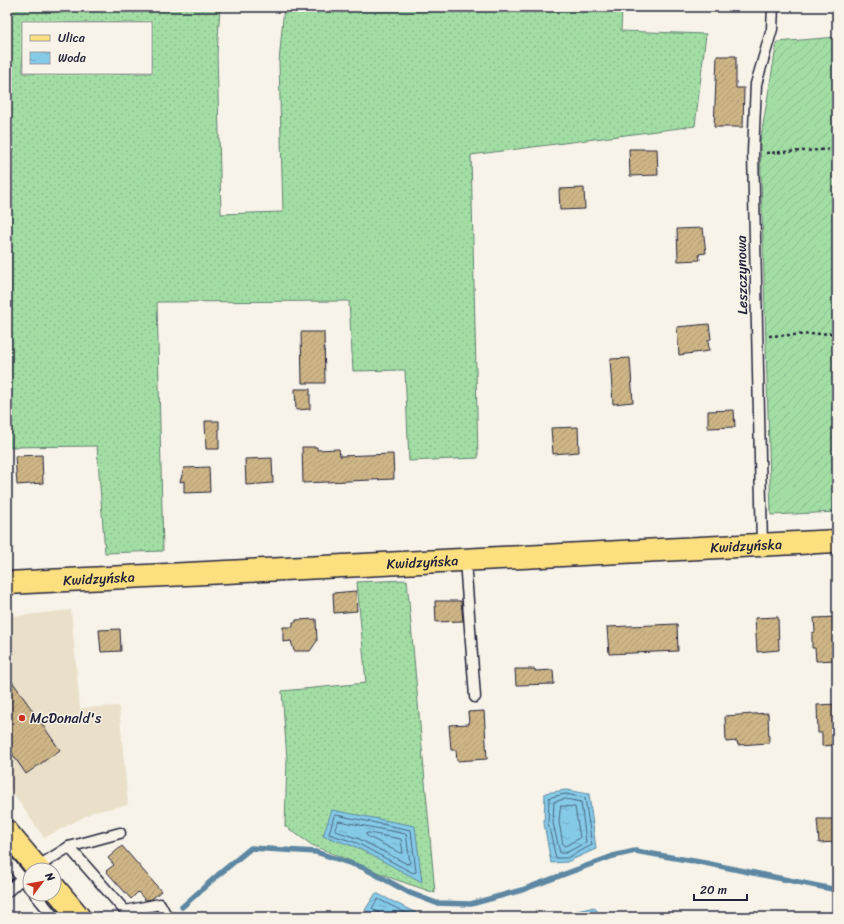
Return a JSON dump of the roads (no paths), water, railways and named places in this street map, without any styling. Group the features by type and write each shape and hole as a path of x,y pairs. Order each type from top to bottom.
{"main road":[{"name":"Kwidzyńska","path":"7,583 837,541"},
{"path":"7,832 26,862"},
{"path":"62,897 78,917"}],"lane":[{"name":"Leszczynowa","path":"762,545 753,152 756,84 772,29 773,7"},
{"path":"465,560 475,697"},
{"path":"47,862 69,847 120,833"},
{"path":"69,847 125,911 160,904 166,917"},
{"path":"7,860 22,867"},
{"path":"7,892 22,880"},
{"path":"42,902 54,917"}],"water":[{"path":"566,790 589,794 596,849 567,862 551,863 544,823 545,793"},
{"path":"332,810 415,826 422,882 356,847 323,836"},
{"path":"376,893 416,913 415,917 379,917 365,910"},
{"path":"594,907 602,917 557,917 557,916"}],"waterway":[{"path":"182,907 251,848 316,852 364,868 410,893 436,903 471,904 522,890 613,856 635,851 705,863 837,890"}],"place":[{"name":"McDonald's","path":"22,718"}]}
